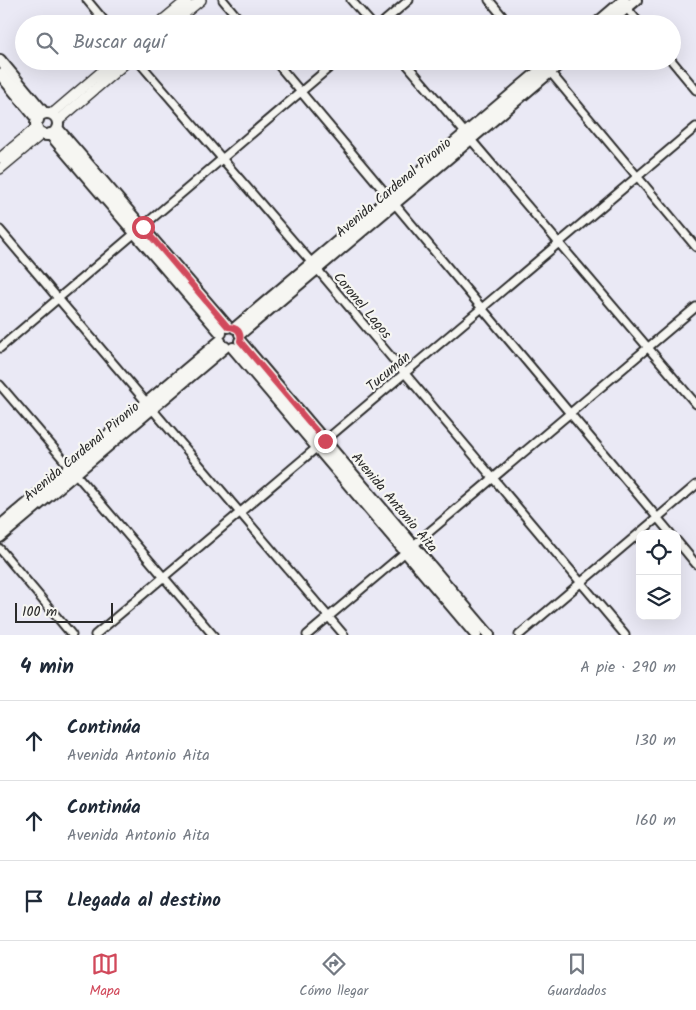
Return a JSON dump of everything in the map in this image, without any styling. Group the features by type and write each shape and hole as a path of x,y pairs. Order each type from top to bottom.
{"main road":[{"path":"607,15 623,2 636,0"},
{"path":"614,15 623,2"},
{"name":"Avenida Antonio Aita","path":"0,60 47,124"},
{"name":"Avenida Cardenal Pironio","path":"0,537 73,470 468,136 541,70"},
{"name":"Avenida Antonio Aita","path":"0,74 47,124 139,230 410,549 489,635"},
{"name":"Avenida Cardenal Pironio","path":"0,526 73,470"},
{"name":"Avenida Antonio Aita","path":"410,549 476,635"}],"street":[{"path":"87,0 100,15"},
{"path":"168,15 186,0"},
{"path":"183,15 201,0"},
{"path":"223,0 236,15"},
{"path":"352,0 364,15"},
{"path":"392,15 409,0"},
{"path":"489,0 502,15"},
{"path":"623,2 633,15"},
{"path":"0,170 104,70"},
{"path":"0,158 116,70"},
{"name":"Coronel Lagos","path":"146,70 314,266 625,635"},
{"path":"283,70 668,530"},
{"path":"0,348 327,70"},
{"path":"412,70 696,404"},
{"path":"551,70 696,247"},
{"path":"679,70 696,90"},
{"name":"Tucumán","path":"95,635 696,127"},
{"path":"0,230 344,635"},
{"path":"307,635 696,307"},
{"path":"0,385 213,635"},
{"path":"519,635 696,485"},
{"path":"681,547 696,564"},
{"path":"0,549 72,635"}],"route":[{"path":"143,227 228,327 232,327 240,332 240,341 325,441"}]}
